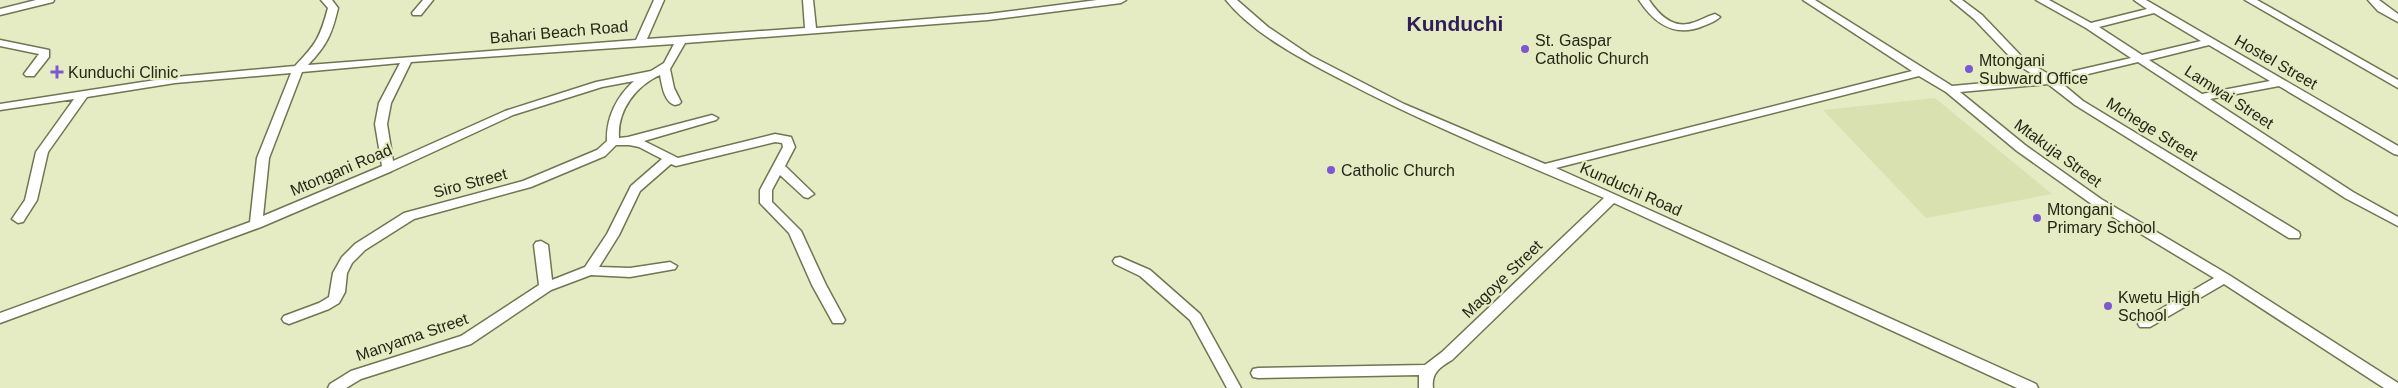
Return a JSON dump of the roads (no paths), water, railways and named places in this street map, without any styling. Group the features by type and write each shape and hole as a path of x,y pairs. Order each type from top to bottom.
{"street":[{"path":"0,12 48,0"},
{"path":"256,224 263,158 298,69 320,46 327,33 332,8 326,0"},
{"path":"418,13 428,0"},
{"path":"640,42 659,0"},
{"path":"808,0 810,31"},
{"name":"Bahari Beach Road","path":"0,107 175,80 406,59 979,18 1057,4 1121,0"},
{"name":"Kunduchi Road","path":"1231,0 1264,29 1307,58 1419,115 1612,197 2031,388"},
{"path":"1644,0 1654,15 1673,26 1690,27 1716,17"},
{"name":"Mtakuja Street","path":"1808,0 1950,90 2022,148 2097,202 2224,278 2395,388"},
{"name":"Mchege Street","path":"1956,0 1978,18 2022,63 2050,80 2087,108 2294,235"},
{"name":"Lamwai Street","path":"2041,0 2090,26 2348,195 2398,222"},
{"name":"Hostel Street","path":"2139,0 2398,152"},
{"path":"2250,0 2398,85"},
{"path":"2373,0 2386,12 2398,19"},
{"path":"2090,26 2155,10"},
{"path":"682,40 659,71 644,79 629,92 612,126 613,142 629,141 712,118"},
{"path":"1950,90 2050,80 2210,42"},
{"path":"0,44 45,52 44,57 30,74"},
{"path":"388,168 381,124 386,103 406,59"},
{"path":"659,71 675,102"},
{"name":"Mtongani Road","path":"0,318 256,224 388,168 509,113 600,84 659,71"},
{"path":"1543,168 1889,82 1922,71"},
{"path":"2200,98 2279,83"},
{"path":"18,219 32,196 42,152 84,93"},
{"path":"629,141 654,149 668,160 682,162 780,138 787,140 790,144 780,168 766,190 766,203 795,231 838,320"},
{"name":"Siro Street","path":"289,319 324,306 334,300 338,292 340,273 347,260 360,247 409,216 527,184 601,153 613,142"},
{"path":"668,160 635,189 613,235 590,270 611,274 643,272 670,266"},
{"path":"780,168 808,194"},
{"name":"Magoye Street","path":"1428,370 1447,356 1612,197"},
{"path":"541,245 546,287"},
{"path":"1120,261 1145,273 1195,317 1234,388"},
{"name":"Manyama Street","path":"335,388 356,375 466,340 546,287 590,270"},
{"path":"2146,324 2224,278"},
{"path":"1258,372 1428,370 1425,376 1426,388"}],"place":[{"name":"St. Gaspar Catholic Church","path":"1525,49"},
{"name":"Mtongani Subward Office","path":"1969,69"},
{"name":"Kunduchi Clinic","path":"57,72"},
{"name":"Catholic Church","path":"1331,170"},
{"name":"Mtongani Primary School","path":"2037,218"},
{"name":"Kwetu High School","path":"2108,306"}],"district":[{"name":"Kunduchi","path":"1455,23"}]}
